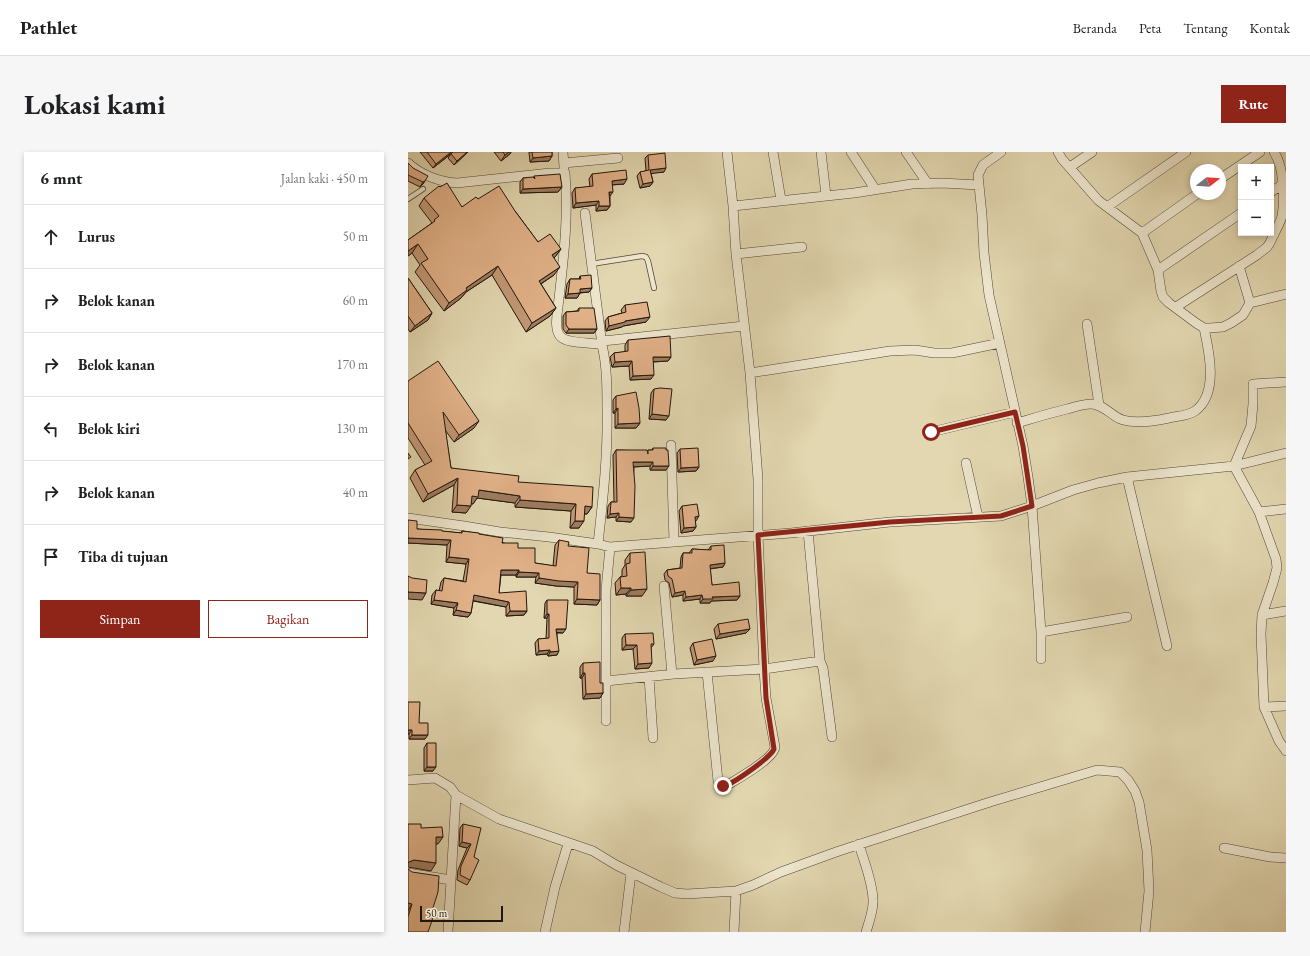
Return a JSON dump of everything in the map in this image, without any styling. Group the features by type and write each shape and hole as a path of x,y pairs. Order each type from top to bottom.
{"street":[{"path":"563,152 566,199 564,254 557,313 557,330 561,337 569,341 603,343 744,326"},
{"path":"707,672 718,781 723,786 726,786 762,763 772,754 774,749 766,698 764,668 758,535 758,479 750,373 736,254 733,206 727,152"},
{"path":"773,152 781,200"},
{"path":"821,152 826,195"},
{"path":"851,152 875,189"},
{"path":"906,152 928,184"},
{"path":"1058,152 1098,200 1142,233 1158,270 1159,285 1163,297 1204,328 1223,327 1243,315 1250,303 1286,294"},
{"path":"1070,167 1092,152"},
{"path":"1106,207 1186,152"},
{"path":"1226,175 1260,152"},
{"path":"1176,307 1267,248 1271,242 1282,216 1283,184 1278,161 1274,152"},
{"path":"995,154 983,165 978,175 986,274 1023,446 1032,506 1041,659"},
{"path":"564,163 618,158"},
{"path":"408,163 432,178 445,182 457,183 550,172 565,173"},
{"path":"733,206 928,184 942,183 979,185"},
{"path":"1274,190 1283,184"},
{"path":"1142,233 1190,199"},
{"path":"585,213 606,361 606,470 598,544"},
{"path":"1158,270 1238,215"},
{"path":"736,254 802,247"},
{"path":"1239,266 1250,303"},
{"path":"1088,324 1099,405"},
{"path":"1017,423 1076,406 1092,404 1099,405 1122,420 1130,421 1153,421 1194,412 1204,401 1209,388 1210,356 1204,328"},
{"path":"750,373 890,351 916,350 934,353 952,352 1000,343"},
{"path":"1234,466 1251,426 1253,384 1286,382"},
{"path":"931,432 1015,412"},
{"path":"672,445 674,542"},
{"path":"408,518 500,532 598,544 610,548 808,531 890,522 1001,516 1032,506 1072,490 1098,483 1127,478 1234,466 1286,453"},
{"path":"966,463 978,517"},
{"path":"1234,466 1259,512 1276,559 1274,583 1262,615 1261,634 1264,707 1279,741 1286,751"},
{"path":"1127,478 1167,646"},
{"path":"1259,512 1286,509"},
{"path":"808,531 820,661 823,668 832,738"},
{"path":"606,721 606,590 610,548"},
{"path":"664,586 672,674"},
{"path":"1262,615 1286,611"},
{"path":"1040,632 1127,617"},
{"path":"606,681 672,674 764,668 820,661"},
{"path":"649,677 653,738"},
{"path":"1264,707 1286,706"},
{"path":"408,780 435,778 450,787 456,795 499,820 593,851 631,873 675,892 688,894 736,891 782,872 859,844 990,802 1097,770 1120,772 1128,780 1135,791 1139,802 1147,850 1149,891 1145,932"},
{"path":"448,932 456,795"},
{"path":"545,932 555,888 568,844"},
{"path":"859,844 872,887 874,900 866,932"},
{"path":"1224,848 1270,857 1286,858"},
{"path":"408,872 451,880"},
{"path":"624,932 631,873"},
{"path":"734,932 736,891"}],"lane":[{"path":"408,199 423,189"},
{"path":"592,264 642,256 646,257 654,288"}],"building":[{"path":"427,152 451,152 436,164"},
{"path":"453,152 467,152 457,161 451,154"},
{"path":"532,152 552,152 552,156 533,158"},
{"path":"665,153 666,168 650,170 653,182 643,184 640,172 649,170 648,155"},
{"path":"408,163 413,168 428,176 425,181 423,182 408,175"},
{"path":"626,170 627,179 612,181 613,192 609,192 610,206 599,206 599,201 576,203 575,188 593,186 592,174"},
{"path":"560,174 562,187 523,189 523,178 533,177 535,179 534,176"},
{"path":"447,183 462,207 476,197 478,199 499,186 538,242 550,234 561,249 552,255 560,267 539,281 556,308 532,323 498,266 466,288 467,290 449,303 421,263 428,259 418,244 408,251 408,240 435,221 434,220 439,216 424,198 439,186 440,187"},
{"path":"591,275 592,288 580,289 580,293 568,294 570,279 581,279 580,276"},
{"path":"408,278 432,313 415,326 408,316"},
{"path":"647,302 650,317 625,321 609,326 608,317 626,312 625,305"},
{"path":"579,308 594,308 597,329 569,329 566,325 566,312 579,311"},
{"path":"670,336 671,357 653,357 654,375 633,376 632,361 615,362 614,353 628,351 628,340"},
{"path":"438,361 479,421 459,435 443,412 451,468 519,476 518,482 593,487 592,507 585,506 584,521 575,521 576,504 520,500 520,496 479,490 478,497 472,496 471,506 457,505 458,478 428,494 415,470 432,461 408,423 408,381"},
{"path":"654,389 672,389 669,416 652,414"},
{"path":"636,392 640,423 618,424 616,396"},
{"path":"653,448 666,448 666,450 668,450 669,466 653,466 653,462 633,462 635,486 634,518 619,517 619,513 610,514 611,502 617,502 616,450 647,450 648,454 648,450 653,450"},
{"path":"698,448 699,467 681,468 680,449"},
{"path":"697,504 699,516 695,517 696,527 684,528 682,506"},
{"path":"408,520 417,521 417,529 479,533 503,538 502,543 518,543 518,548 535,548 535,563 556,566 559,540 569,542 568,546 589,548 587,573 600,574 600,600 577,599 578,582 539,578 539,573 519,572 519,570 501,570 499,593 526,591 527,611 510,611 509,602 474,595 471,613 456,610 458,603 434,600 436,590 442,591 444,578 466,582 469,559 449,557 451,540 408,538"},
{"path":"724,545 725,563 710,565 712,585 739,582 740,596 712,597 713,599 703,599 702,595 686,597 685,591 675,593 672,579 668,576 667,570 682,568 683,553 692,553 692,549 711,550 711,546"},
{"path":"645,552 647,589 631,590 631,588 621,588 620,577 627,576 626,564 630,563 630,553"},
{"path":"408,576 427,580 426,593 408,592"},
{"path":"547,600 568,600 566,629 556,629 559,651 539,651 538,639 549,638 549,614 547,614"},
{"path":"748,619 750,629 720,634 718,624"},
{"path":"653,633 654,644 651,644 652,663 638,664 637,645 626,645 625,634"},
{"path":"712,639 716,656 697,660 693,643"},
{"path":"600,662 600,683 603,683 603,693 586,694 583,663"},
{"path":"408,702 420,702 419,723 428,723 428,735 412,735 412,730 408,730"},
{"path":"427,743 436,743 436,767 427,767"},
{"path":"408,824 421,824 421,828 442,827 443,837 436,837 436,863 414,860 408,863"},
{"path":"463,824 481,828 474,857 479,860 470,880 460,875 461,866 471,844 462,842"},
{"path":"408,869 412,872 439,876 438,892 431,914 434,915 428,932 408,932 408,917 412,904 408,903"}],"route":[{"path":"723,786 733,782 762,763 774,752 766,698 758,535 791,533 890,522 1001,516 1032,506 1023,446 1015,412 931,432"}]}
